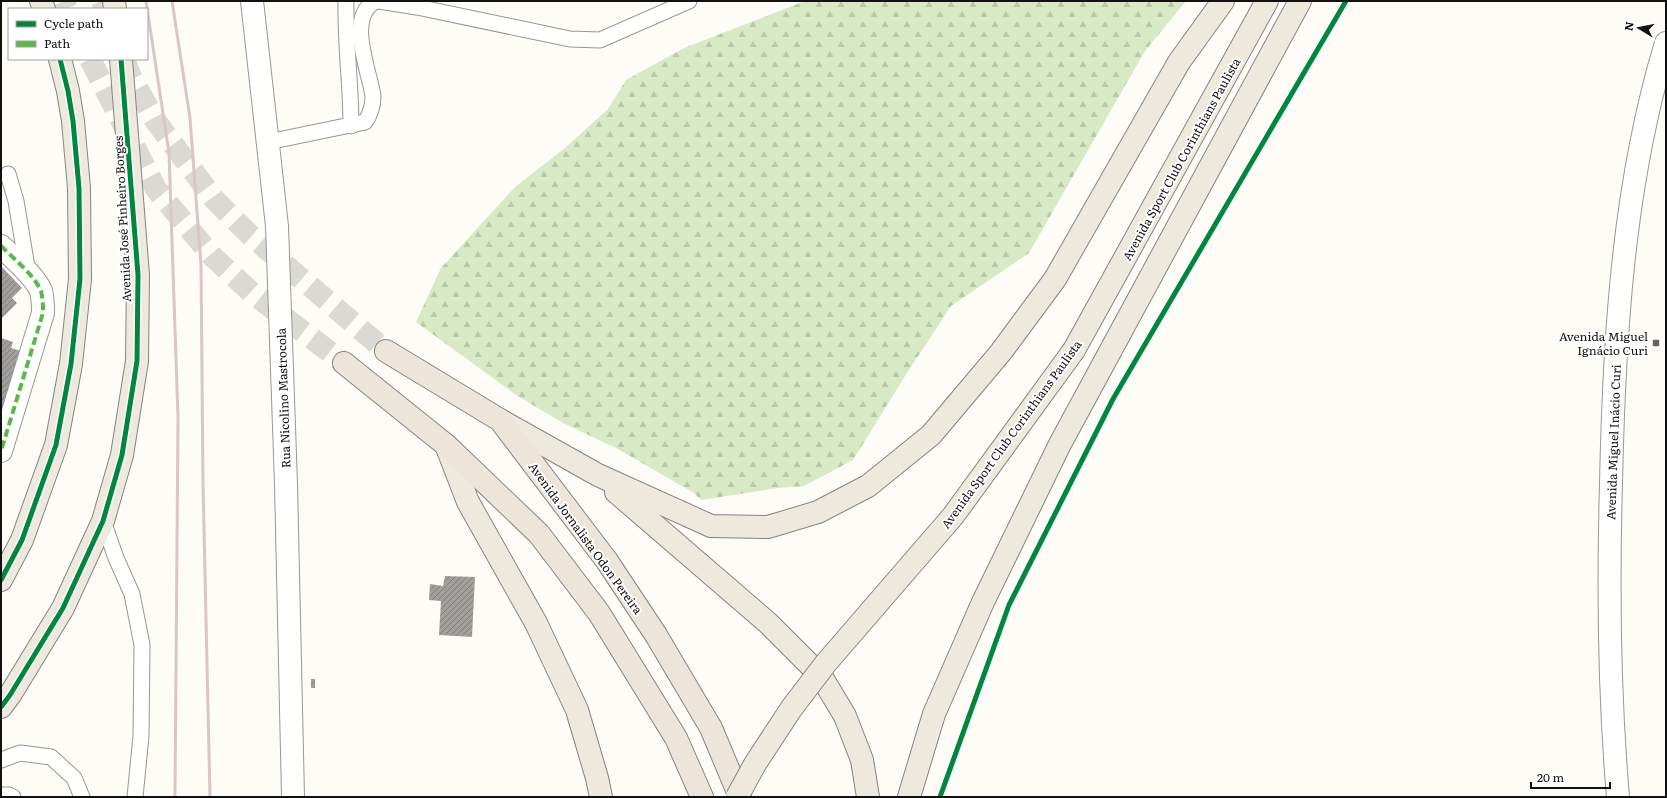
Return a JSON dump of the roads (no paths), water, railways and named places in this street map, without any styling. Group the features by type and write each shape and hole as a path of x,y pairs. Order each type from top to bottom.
{"highway":[{"name":"Avenida Jornalista Odon Pereira","path":"386,351 500,420 607,561 656,635 711,728 738,797"},
{"path":"344,362 446,445 539,534 599,613 676,738 702,797"}],"main road":[{"path":"500,420 598,476 711,526 768,527 818,512 868,486 931,435 1001,352 1055,279 1179,62 1223,1"},
{"name":"Avenida Sport Club Corinthians Paulista","path":"738,797 755,764 791,709 826,663 953,516 1074,350 1267,1"},
{"path":"909,797 934,714 983,602 1053,459 1300,1"},
{"path":"1,580 22,540 56,445 71,364 80,279 80,188 73,121 68,91 60,60"},
{"name":"Avenida José Pinheiro Borges","path":"1,707 10,695 63,608 103,521 122,455 137,361 138,275 120,60"},
{"path":"446,445 468,502 536,622 577,710 598,778 602,797"},
{"path":"598,476 768,624 821,676 845,716 862,760 868,797"}],"street":[{"name":"Rua Nicolino Mastrocola","path":"252,1 278,234 286,476 293,797"},
{"name":"Avenida Miguel Inácio Curi","path":"1618,797 1610,652 1610,522 1612,419 1620,293 1635,178 1646,123 1666,43"},
{"path":"1,246 28,274 40,290 43,302 42,313 1,450"}],"lane":[{"path":"346,1 346,28 351,92 351,126"},
{"path":"268,142 365,122 370,114 373,97 360,35 363,17 369,4 376,1"},
{"path":"379,1 417,7 570,39 600,40 689,1"},
{"path":"8,174 16,201 28,274"},
{"path":"103,521 116,558 132,594 142,645 142,736 135,797"},
{"path":"1,760 20,753 51,756 74,778 82,797"},
{"path":"1,794 14,797"}],"tunnel":[{"path":"63,1 66,8"},
{"path":"102,1 105,8"},
{"path":"91,60 156,189 212,256 251,292 344,363"},
{"path":"124,60 131,77 155,120 214,199 249,234 386,351"}],"railway":[{"path":"146,1 147,8"},
{"path":"172,1 190,118 201,265 203,484 210,797"},
{"path":"148,14 169,153 178,417 175,797"}],"place":[{"name":"Avenida Miguel Ignácio Curi","path":"1656,343"}]}
